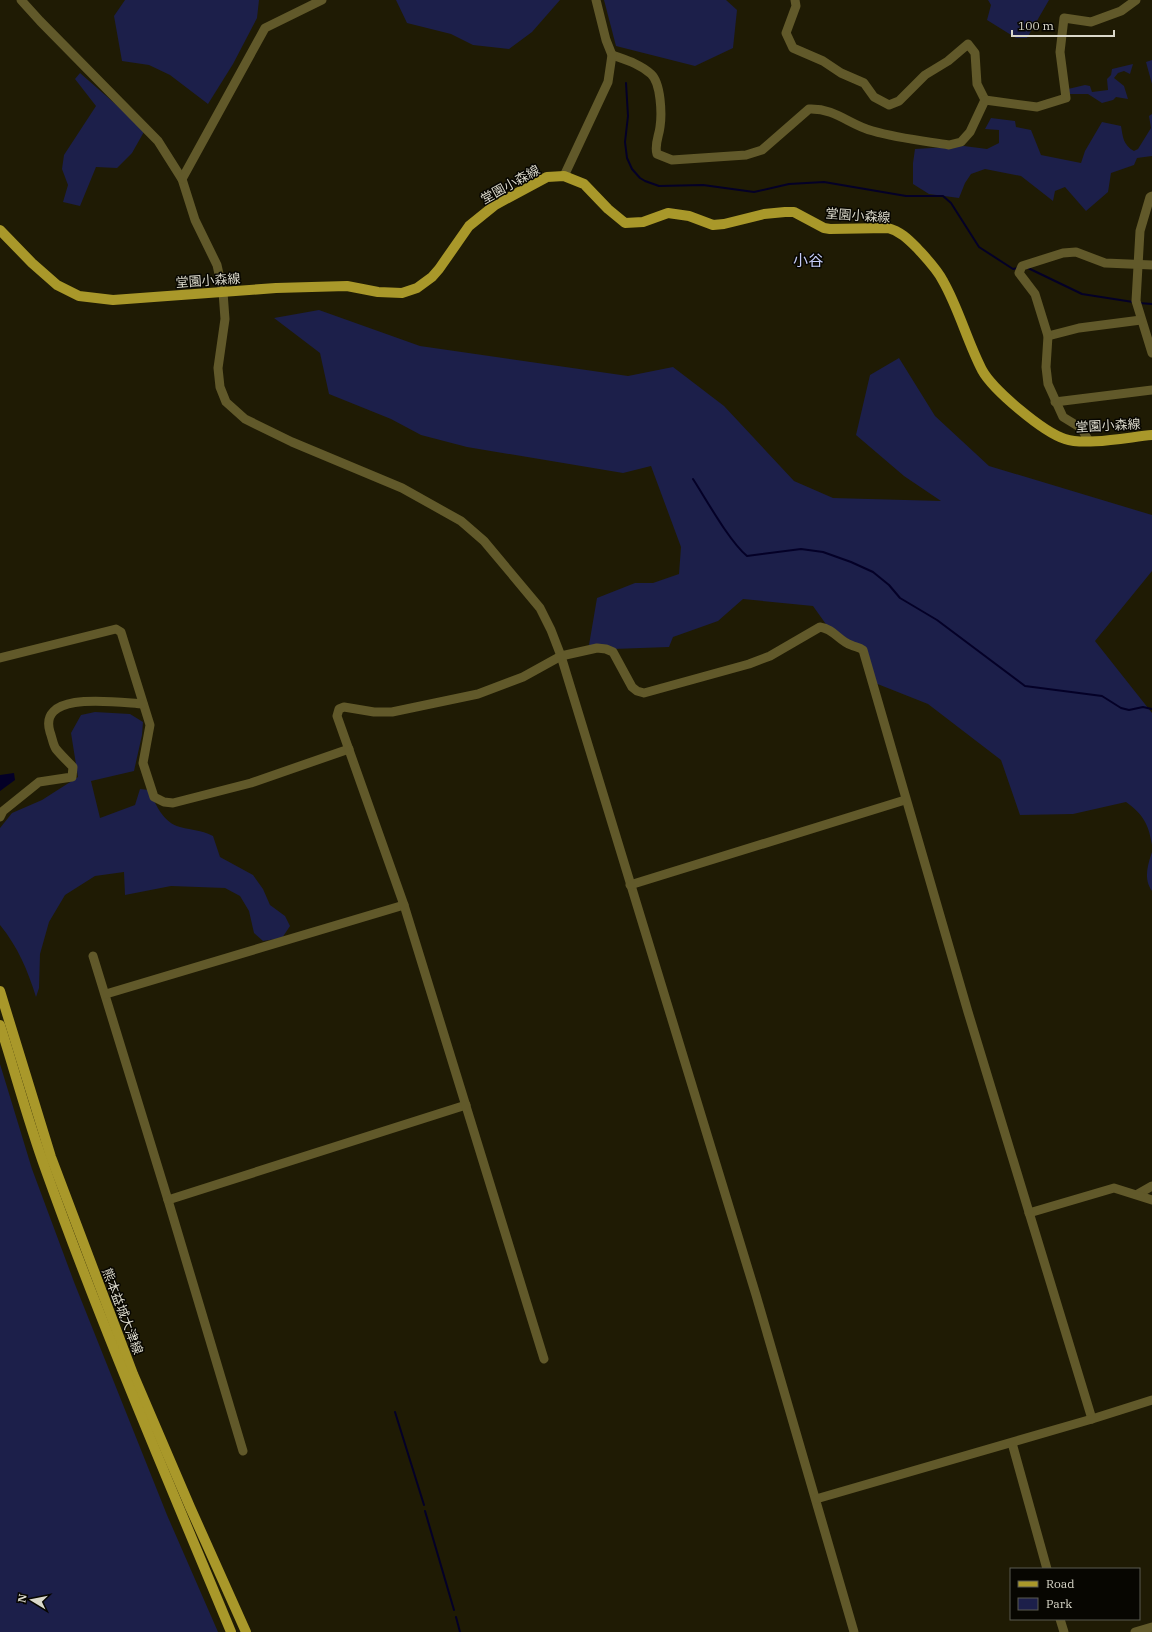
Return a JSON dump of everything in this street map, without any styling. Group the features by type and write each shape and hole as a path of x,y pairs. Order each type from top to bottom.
{"main road":[{"name":"堂園小森線","path":"0,230 32,263 57,285 79,296 113,300 276,288 347,286 378,292 402,293 417,288 439,269 469,226 495,205 547,178 564,176 584,184 608,209 625,223 643,222 668,213 689,216 713,225 724,224 764,214 794,212 824,228 888,228 895,230 908,239 943,281 970,345 983,371 994,386 1031,418 1066,440 1089,441 1152,435"},
{"name":"熊本益城大津線","path":"0,991 51,1157 133,1374 246,1632"},
{"name":"熊本益城大津線","path":"0,1025 44,1166 83,1273 125,1380 231,1632"}],"street":[{"path":"22,0 40,21 151,132 182,179 195,220 217,264 223,292 225,319 218,368 220,387 226,402 245,419 292,442 402,488 461,521 484,542 540,608 551,630 561,656 756,1295 854,1632"},
{"path":"182,179 265,28 322,0"},
{"path":"564,176 608,82 612,55 606,40 596,0"},
{"path":"795,0 796,6 786,33 793,48 823,61 841,73 864,84 874,96 889,105 899,101 926,75 948,61 968,44 975,53 977,84 985,100"},
{"path":"985,100 1037,107 1066,98 1060,52 1064,18 1091,22 1121,11 1136,0"},
{"path":"612,55 630,61 652,75 657,89 662,114 659,136 655,147 657,154 672,160 746,155 762,150 797,117 809,109 818,108 835,112 871,131 949,145 961,142 970,132 985,100"},
{"path":"1152,196 1150,196 1140,231 1136,301 1152,353"},
{"path":"1089,441 1081,428 1063,417 1055,402 1048,384 1046,373 1048,336 1034,294 1019,273 1022,266 1063,253 1076,252 1105,263 1152,265"},
{"path":"1048,336 1078,328 1141,320"},
{"path":"1055,402 1152,390"},
{"path":"544,1359 404,905 337,716 339,710 344,707 374,712 392,712 478,694 523,677 561,656 597,648 606,649 613,652 632,687 637,691 644,692 749,664 770,656 820,628 828,628 851,646 858,646 863,650 905,800 1092,1419"},
{"path":"0,658 116,629 121,632 150,725 143,763 154,797 164,802 173,803 250,783 349,749"},
{"path":"0,817 3,811 39,782 72,776 73,767 55,748 48,725 50,716 60,706 85,702 143,704"},
{"path":"630,884 905,800"},
{"path":"106,994 404,905"},
{"path":"92,956 106,994 243,1451"},
{"path":"168,1200 466,1105"},
{"path":"1138,1194 1152,1186"},
{"path":"1029,1213 1114,1188 1138,1194 1152,1200"},
{"path":"816,1499 1012,1443 1152,1400"},
{"path":"1012,1443 1047,1568"},
{"path":"1060,1620 1064,1632"},
{"path":"1135,1632 1152,1627"}],"green space":[{"path":"125,0 259,0 257,18 233,64 208,104 170,75 149,65 122,61 114,16"},
{"path":"396,0 560,0 532,32 509,49 473,45 451,34 407,23"},
{"path":"604,0 726,0 737,10 733,48 695,66 616,46"},
{"path":"988,0 1049,0 1027,38 1016,38 987,20 991,5"},
{"path":"1152,60 1152,84 1146,62"},
{"path":"1133,64 1130,74 1124,71 1118,73 1114,78 1124,86 1128,99 1116,97 1113,100 1102,103 1088,94 1070,94 1068,89 1085,85 1090,86 1092,92 1108,90 1107,79 1111,75 1112,69"},
{"path":"80,73 145,130 132,153 117,168 96,167 80,206 63,202 68,185 62,169 64,155 96,106 75,79"},
{"path":"1152,114 1152,156 1137,158 1134,165 1111,173 1108,192 1086,211 1065,187 1055,191 1053,201 1021,176 985,169 971,174 965,183 959,198 929,194 913,184 915,149 964,146 987,149 999,143 999,130 985,129 991,118 1015,121 1016,127 1031,130 1041,155 1081,163 1085,151 1102,122 1121,126 1126,143 1130,149 1134,151 1138,149 1151,128 1149,116"},
{"path":"319,310 420,346 628,376 673,367 724,406 794,481 833,498 941,501 904,476 856,435 870,375 899,358 935,416 989,466 1152,515 1152,571 1095,641 1152,713 1152,845 1144,820 1132,806 1126,802 1073,814 1020,815 1001,760 928,704 875,683 858,645 828,627 813,606 743,599 718,621 673,637 669,647 613,649 600,645 589,645 597,598 635,583 653,583 679,574 681,547 651,466 623,473 467,447 421,435 391,419 329,394 320,353 274,318"},
{"path":"95,712 130,714 143,722 142,735 134,771 91,781 100,818 135,805 140,789 149,790 164,817 174,825 200,831 213,836 220,857 253,875 263,889 270,905 285,916 290,926 282,938 263,941 254,933 249,911 240,896 225,888 171,886 125,895 124,872 95,876 65,895 49,922 40,954 39,988 36,997 22,960 0,925 0,828 12,813 42,800 78,777 71,733 81,715"},
{"path":"1152,852 1152,891 1149,886 1147,872"},
{"path":"0,1064 32,1169 74,1282 167,1515 218,1632 0,1632"}],"shaded area":[{"path":"14,773 15,780 0,791 0,775"}],"waterway":[{"path":"626,83 628,116 625,142 627,158 632,169 645,181 659,186 703,185 754,192 789,184 824,182 906,196 943,196 951,203 979,247 1013,269 1018,268"},
{"path":"1028,268 1082,294 1133,302"},
{"path":"1139,303 1152,304"},
{"path":"693,479 725,530 747,556 801,549 823,552 851,562 873,572 889,585 900,598 937,620 1025,686 1102,696 1121,708 1129,710 1143,707 1152,709"},
{"path":"395,1412 424,1505"},
{"path":"425,1511 454,1610"},
{"path":"456,1617 460,1632"}],"district":[{"name":"小谷","path":"808,261"}]}
